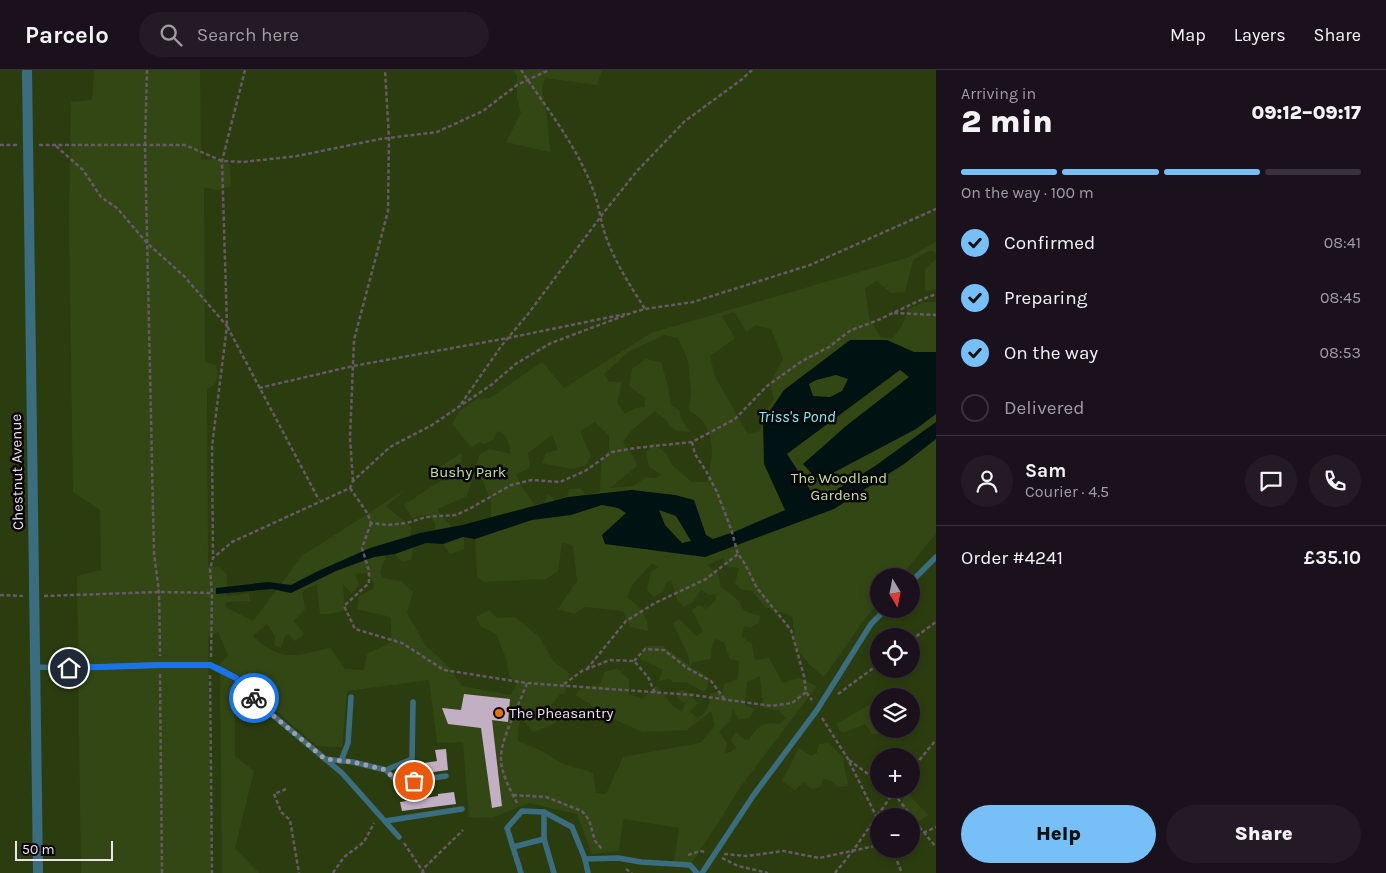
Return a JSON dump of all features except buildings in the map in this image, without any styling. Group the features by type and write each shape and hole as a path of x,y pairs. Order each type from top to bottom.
{"street":[{"name":"Chestnut Avenue","path":"27,70 38,873"}],"lane":[{"path":"920,573 936,556"},
{"path":"702,873 753,796 817,710 871,624 877,618"},
{"path":"35,666 69,668 210,665 236,678 263,707 342,773 399,837"},
{"path":"341,760 348,743 351,697"},
{"path":"386,770 412,759 413,702"},
{"path":"325,759 341,760 386,770 398,783 446,776"},
{"path":"385,821 462,809"},
{"path":"521,873 507,828 522,811 544,812 572,827 585,858 588,873"},
{"path":"544,812 544,839 554,873"},
{"path":"513,847 544,839"},
{"path":"585,858 618,858 641,862 690,864 697,873"}],"path":[{"path":"147,70 145,145 154,554 159,592 162,873"},
{"path":"212,873 210,665 212,593 210,568 212,558 212,446 227,326 222,161 245,70"},
{"path":"353,481 350,438 354,340 388,211 389,138 385,70"},
{"path":"521,70 555,117 580,162 592,187 605,233 617,262 645,309"},
{"path":"0,145 186,145 222,161 244,162 297,156 389,138 437,132 483,111 517,85 549,70"},
{"path":"460,406 508,338 528,314 600,216 637,171 685,121 752,70"},
{"path":"55,145 83,170 101,197 117,208 147,243 184,276 227,326 319,500"},
{"path":"259,388 353,366 508,338 645,309 693,302 810,265 936,209"},
{"path":"371,523 388,525 407,523 426,517 456,515 510,485 532,480 560,482 585,471 612,452 692,442 735,419 767,386 802,360 829,347 851,330 936,294"},
{"path":"212,558 232,542 319,500 350,488 353,481 390,446 432,425 492,385 517,363 551,343 634,312"},
{"path":"892,313 936,315"},
{"path":"692,442 695,454 717,492 737,546 738,554 757,588 791,630 804,676 806,692 848,759 872,808"},
{"path":"350,488 368,514 371,523 362,548 369,571 369,583 344,606 355,629 402,643 444,670 526,682 693,695 772,706 792,702 806,692"},
{"path":"587,669 626,621 654,603 706,579 738,554"},
{"path":"0,595 212,593"},
{"path":"920,634 936,622"},
{"path":"634,661 645,649 664,650 687,668 711,680 725,700"},
{"path":"563,684 587,669 610,660 634,661 648,677 655,693"},
{"path":"833,699 870,671"},
{"path":"522,811 506,783 501,756 508,729 526,682"},
{"path":"920,759 936,740"},
{"path":"848,759 870,775"},
{"path":"286,789 274,794 280,812 290,820 299,873"},
{"path":"333,873 344,856 364,842 373,827 377,812"},
{"path":"835,873 870,825"},
{"path":"920,834 936,827"},
{"path":"920,829 936,847"},
{"path":"423,869 463,830"},
{"path":"399,837 423,869 423,873"},
{"path":"714,854 747,856 783,851 819,858 870,847"},
{"path":"714,854 738,866 768,873"},
{"path":"896,858 902,873"}],"green space":[{"name":"Bushy Park","path":"0,70 936,70 936,873 0,873"},
{"name":"The Woodland Gardens","path":"94,70 200,70 201,160 213,159 230,164 231,186 217,190 204,187 205,362 216,365 217,377 214,385 207,389 208,566 218,567 227,574 226,596 249,593 250,601 226,602 225,607 253,621 302,556 406,489 386,506 412,528 410,536 435,530 435,523 429,514 412,518 404,505 440,481 452,480 454,472 464,466 471,471 476,467 479,455 489,449 511,454 506,437 498,431 493,440 484,444 480,442 462,453 461,462 441,473 437,469 471,447 452,424 460,411 477,399 490,398 542,362 564,388 651,333 907,258 936,242 936,253 931,250 913,260 905,292 891,293 877,281 865,288 869,318 880,337 892,339 902,326 908,309 924,302 936,302 936,534 908,568 870,568 870,613 824,677 809,664 796,648 792,616 765,607 752,591 741,589 735,583 739,568 728,567 723,558 707,565 718,574 720,586 739,601 744,611 760,616 759,623 751,627 744,626 742,637 752,644 755,660 769,658 783,683 799,678 817,686 741,786 690,865 674,863 679,828 623,819 619,851 592,854 577,814 529,803 492,818 469,817 463,742 437,743 429,680 347,691 342,747 317,746 262,699 236,673 220,665 228,655 218,632 208,636 211,873 81,873 77,576 101,570 100,510 73,492 69,220 71,102 92,100","holes":["734,312 747,332 755,325 771,329 783,359 770,383 774,400 767,409 760,431 748,434 715,377 710,356 735,338 722,316","664,335 678,338 688,360 691,392 689,410 703,421 708,430 712,445 707,482 692,482 674,467 665,453 653,443 646,453 649,467 662,475 655,478 646,477 634,486 610,488 637,466 633,456 623,442 631,431 655,411 674,430 690,432 681,419 679,410 671,405 661,362 646,359 632,369 629,386 645,398 645,407 635,408 625,414 617,403 622,382 609,382 604,374 628,352","595,422 609,436 609,450 601,463 600,492 585,495 580,488 569,489 567,497 555,500 548,494 544,503 535,505 522,487 516,474 530,468 528,453 552,435 558,450 546,453 542,463 571,469 585,466 591,456 580,431","480,474 491,500 491,517 452,527 438,509 467,496 472,479","464,537 475,539 477,576 483,582 546,579 558,571 562,542 573,546 577,581 558,609 574,614 585,607 623,611 630,627 648,631 648,625 642,611 627,597 632,585 652,563 658,567 651,572 647,590 654,597 663,592 666,583 671,580 677,599 684,607 693,602 701,590 709,595 716,594 716,600 706,609 699,605 692,610 703,632 696,636 679,619 673,623 688,655 690,666 663,646 645,646 640,659 663,670 658,681 669,679 673,682 686,682 704,692 708,685 706,677 701,672 690,667 693,662 711,659 712,645 715,639 724,642 730,659 739,661 738,679 724,684 723,691 710,693 710,701 704,714 697,718 690,711 698,703 688,692 681,690 677,698 685,703 682,712 673,706 656,686 642,699 629,694 629,680 617,668 605,672 600,684 580,689 575,695 618,721 643,732 687,730 711,711 715,726 700,743 623,757 606,794 596,793 593,773 561,763 542,751 518,741 518,729 521,718 533,732 556,723 551,706 560,694 565,694 569,673 554,662 539,637 515,617 497,618 489,610 476,617 481,627 496,634 506,658 509,675 517,684 510,695 462,686 447,665 426,646 407,613 413,592 401,581 383,578 380,572 386,555 395,554 402,562 411,560 413,548 426,543 443,544 450,554 464,549","366,573 374,583 373,589 359,596 357,609 391,617 391,642 367,654 364,670 345,669 330,648 298,655 281,654 263,645 253,636 267,624 275,636 274,645 281,648 285,636 288,634 295,641 304,634 294,621 305,609 302,591 317,584 320,614 331,614 345,610 343,585 352,593 359,585 355,574","760,676 763,708 777,710 786,718 779,724 765,724 761,726 749,740 744,739 735,732 731,741 737,748 725,753 727,743 719,732 730,720 733,709 738,719 750,718 754,709 745,705 747,682"]},
{"path":"512,70 602,70 597,85 545,78 542,90 547,117 550,152 506,142 521,113 517,98 517,75"},
{"path":"936,259 936,289 925,291 925,269"},
{"path":"220,671 234,682 235,756 254,771 235,848 259,873 222,873"},
{"path":"870,705 870,731 865,724 841,732 836,724"},
{"path":"829,743 843,758 848,786 838,787 831,781 823,779 820,787 811,789 804,782 795,790 782,781 799,748 811,756 817,753 819,744"},
{"path":"904,798 912,798 928,815 920,820 920,808 898,808"}],"water":[{"name":"Triss's Pond","path":"850,340 887,340 914,352 936,352 936,414 916,429 829,475 815,477 803,464 846,426 909,377 900,370 787,454 816,499 825,497 875,466 936,422 936,439 904,464 834,509 705,557 605,544 602,535 626,513 618,508 602,505 571,515 532,520 475,539 463,537 443,544 426,543 395,554 374,557 336,571 291,593 272,589 216,594 216,588 268,582 291,585 370,548 420,533 462,525 568,497 632,490 675,495 694,500 706,535 713,539 734,532 785,510 764,464 763,421 784,390","holes":["836,375 848,379 842,391 830,397 813,396 809,384 816,380","659,510 676,516 691,541 682,543 665,525"]}],"way so far":[{"path":"254,698 325,759 353,762 386,770 398,783 414,781"}],"place":[{"name":"The Pheasantry","path":"499,713"}],"route":[{"path":"69,668 210,665 236,678 254,698"}]}
